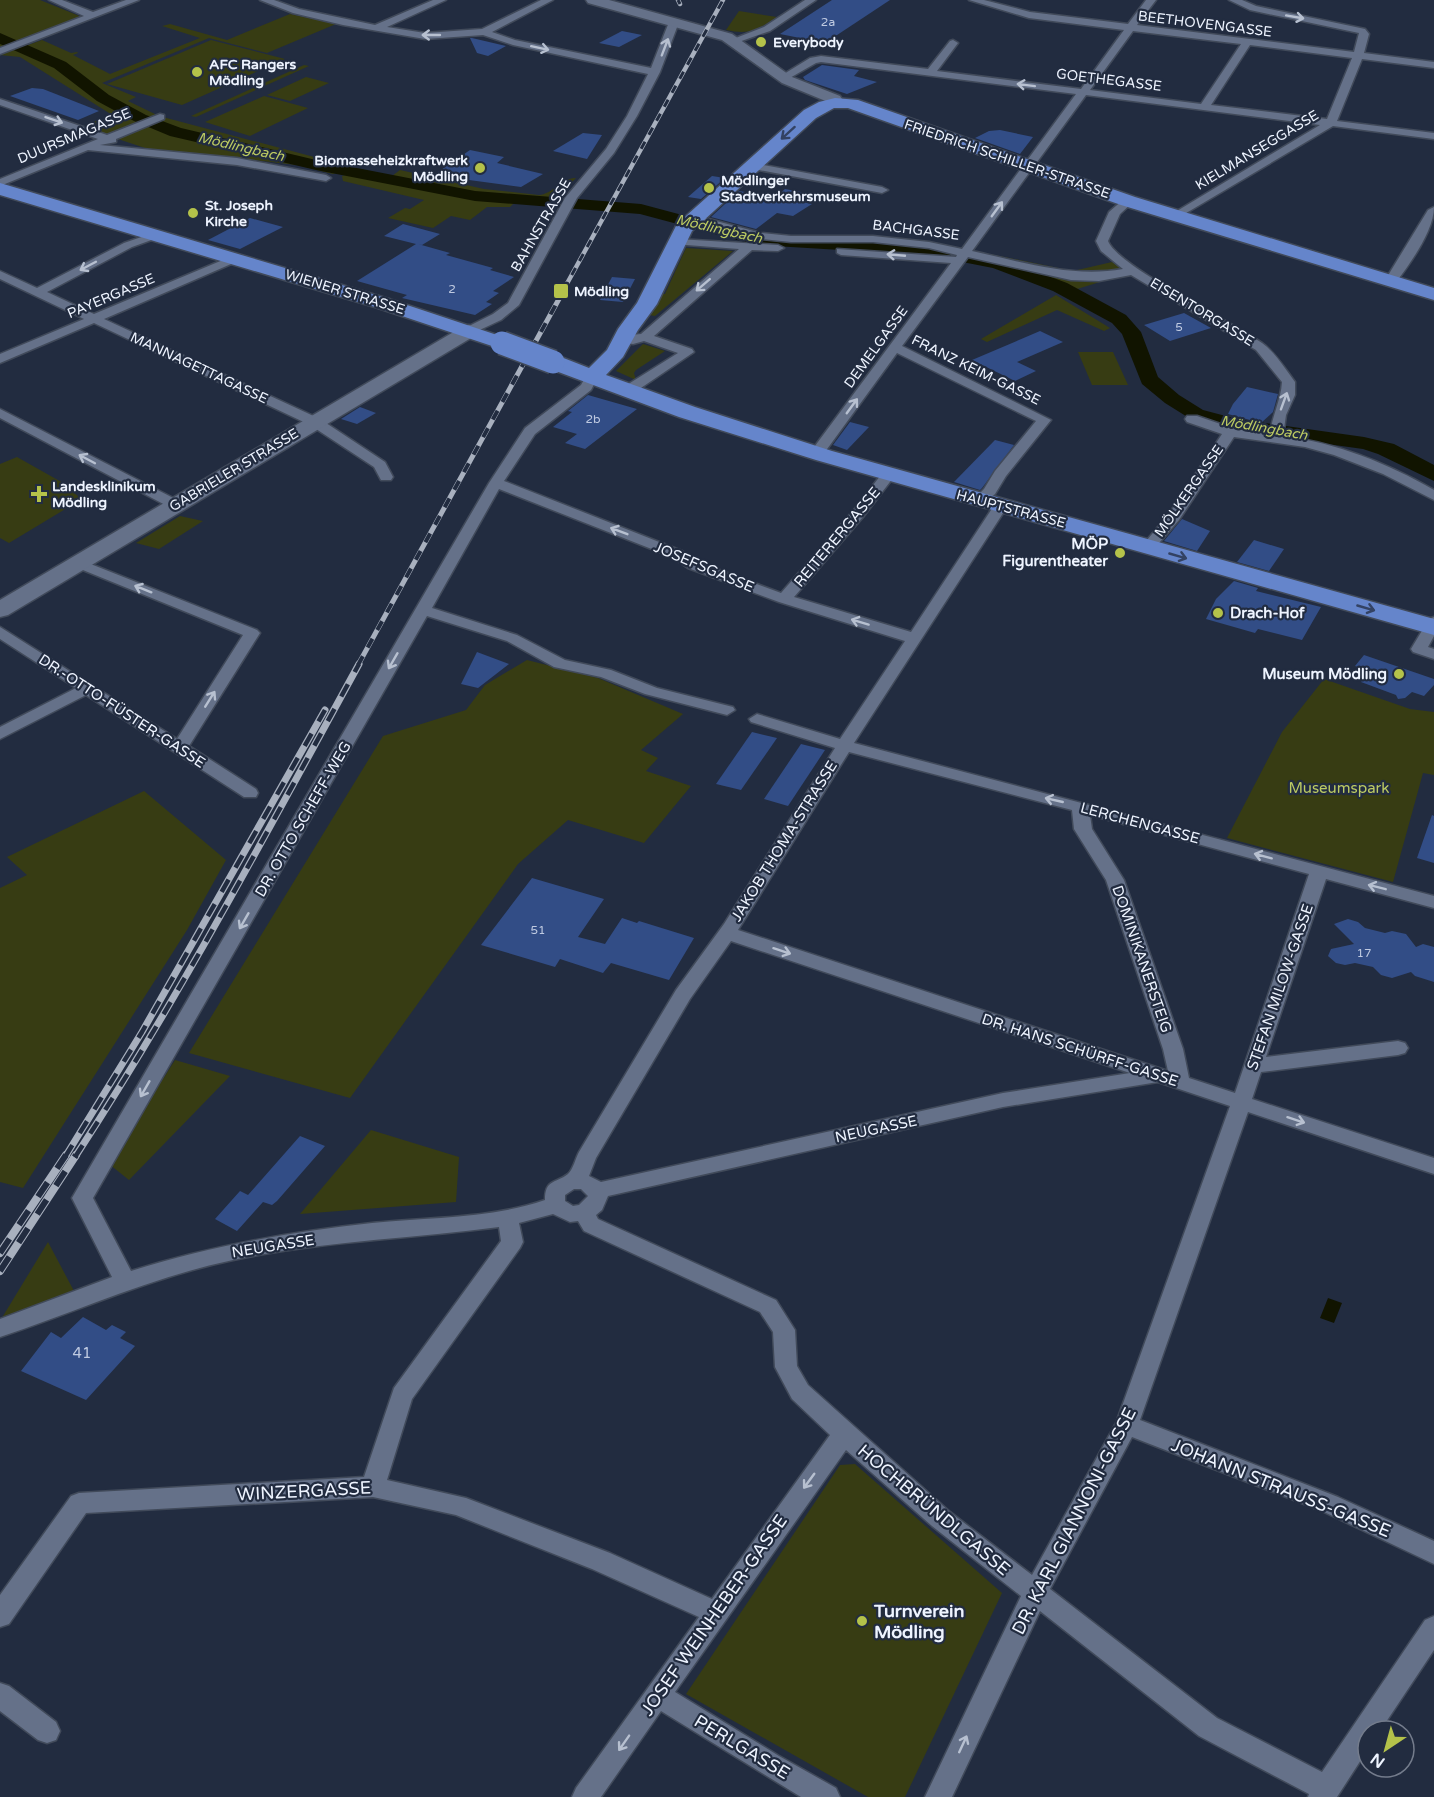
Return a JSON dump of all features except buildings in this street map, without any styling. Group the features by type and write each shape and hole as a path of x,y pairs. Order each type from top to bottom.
{"main road":[{"path":"592,377 615,353 635,338 628,329 647,304 687,227 810,114 828,103 836,102"},
{"name":"FRIEDRICH SCHILLER-STRASSE","path":"836,102 852,104 1128,201 1434,294"},
{"name":"WIENER STRASSE","path":"1,192 234,259 468,331 592,377"},
{"name":"HAUPTSTRASSE","path":"592,377 627,391 817,453 990,504 1433,625"}],"street":[{"path":"54,0 93,16"},
{"path":"4,50 134,0"},
{"path":"265,0 297,11 424,36 484,32 548,0"},
{"path":"378,27 441,0"},
{"name":"FRIEDRICH SCHILLER-STRASSE","path":"593,0 733,41 784,77 835,99 836,102"},
{"path":"733,41 766,29 811,0"},
{"name":"BEETHOVENGASSE","path":"974,0 992,2 1029,15 1434,65"},
{"name":"DEMELGASSE","path":"817,453 1151,0"},
{"name":"KIELMANSEGGASSE","path":"1176,216 1331,123 1358,56 1364,34 1362,31 1253,8 1234,0"},
{"name":"BAHNSTRASSE","path":"468,331 497,317 513,305 578,186 598,167 655,72 674,22"},
{"path":"484,32 504,40 655,72"},
{"path":"930,73 953,42"},
{"path":"1204,107 1246,42"},
{"name":"GOETHEGASSE","path":"784,77 818,59 1434,136"},
{"path":"0,102 141,150 141,153"},
{"name":"DUURSMAGASSE","path":"1,192 87,147 157,118"},
{"path":"87,147 154,156 189,156 291,168 326,178"},
{"path":"752,166 882,190"},
{"name":"EISENTORGASSE","path":"1128,201 1115,212 1102,240 1105,249 1133,271 1248,338 1266,352 1289,382 1288,395 1279,415 1277,433"},
{"path":"1390,282 1400,270 1434,210"},
{"name":"BACHGASSE","path":"687,227 747,247 961,257"},
{"name":"BACHGASSE","path":"687,227 761,236 896,241 961,257 1071,276 1099,278 1133,271"},
{"path":"37,293 128,245 153,236"},
{"path":"635,338 747,247"},
{"name":"PAYERGASSE","path":"0,359 234,259"},
{"name":"MANNAGETTAGASSE","path":"0,275 315,422 380,465 386,477"},
{"name":"GABRIELER STRASSE","path":"0,610 468,331"},
{"path":"627,391 688,352 635,338"},
{"name":"FRANZ KEIM-GASSE","path":"894,347 1044,420"},
{"name":"DR. OTTO SCHEFF-WEG","path":"125,1281 82,1198 496,483 530,431 586,387 592,377"},
{"path":"0,413 176,505"},
{"path":"1192,419 1229,434 1277,433 1383,469 1434,496"},
{"name":"JAKOB THOMA-STRASSE","path":"577,1180 586,1157 683,995 727,933 845,746 916,639 990,504 990,491 1000,474 1044,420"},
{"name":"MÖLKERGASSE","path":"1148,547 1174,517 1229,434"},
{"name":"REITERERGASSE","path":"784,600 889,474"},
{"name":"JOSEFSGASSE","path":"496,483 676,554 693,565 784,600 916,639"},
{"path":"78,563 252,633 179,748"},
{"path":"422,610 512,638 560,664 605,673 651,691 727,710"},
{"path":"1433,625 1419,649 1434,654"},
{"name":"DR.-OTTO-FÜSTER-GASSE","path":"0,632 248,792"},
{"path":"0,734 87,688"},
{"name":"LERCHENGASSE","path":"758,719 845,746 1434,902"},
{"name":"DOMINIKANERSTEIG","path":"1080,807 1083,829 1115,880 1173,1049 1180,1083"},
{"name":"STEFAN MILOW-GASSE","path":"1240,1102 1319,872"},
{"name":"DR. HANS SCHÜRFF-GASSE","path":"727,933 1434,1166"},
{"path":"1252,1066 1398,1048"},
{"name":"NEUGASSE","path":"597,1191 1003,1101 1157,1076"},
{"name":"DR. KARL GIANNONI-GASSE","path":"938,1797 1035,1594 1127,1425 1240,1102"},
{"path":"577,1180 589,1184 597,1191 598,1196 594,1206 584,1213 570,1214 555,1205 555,1191 564,1183 577,1180"},
{"name":"NEUGASSE","path":"0,1328 125,1281 194,1259 268,1245 508,1219 555,1205"},
{"name":"HOCHBRÜNDLGASSE","path":"584,1213 591,1225 768,1306 784,1330 786,1367 800,1392 844,1434 941,1519 1208,1727 1323,1793"},
{"path":"373,1486 402,1395 513,1242 508,1219"},
{"name":"JOHANN STRAUSS-GASSE","path":"1127,1425 1330,1504 1434,1553"},
{"name":"JOSEF WEINHEBER-GASSE","path":"585,1797 844,1434"},
{"name":"WINZERGASSE","path":"0,1616 79,1503 373,1486 458,1505 601,1561 715,1612"},
{"path":"1323,1793 1434,1628"},
{"path":"0,1695 47,1731"},
{"name":"PERLGASSE","path":"658,1695 770,1765 827,1797"}],"green space":[{"path":"0,0 40,0 82,17 0,48"},
{"path":"739,11 777,17 747,32 726,30"},
{"path":"290,14 336,24 267,53 209,38 102,83 136,97 128,101 159,116 352,167 333,174 297,165 218,156 160,153 97,132 100,130 85,125 101,119 108,122 117,118 20,57 0,55 42,40 71,53 77,52 73,55 110,74 200,38 162,26 170,24 227,40"},
{"name":"AFC Rangers Mödling","path":"211,40 285,59 182,105 107,84"},
{"path":"304,65 309,66 196,117 191,116"},
{"path":"306,77 329,83 290,101 267,95"},
{"path":"264,96 308,108 250,136 205,122"},
{"path":"362,170 392,176 400,170 484,189 539,195 549,192 571,178 576,178 567,187 558,204 515,202 510,207 487,207 470,220 451,216 433,228 388,218 424,200 343,181 342,176"},
{"path":"686,248 733,251 655,316 649,315 661,294 665,294"},
{"path":"975,251 1073,271 1112,262 1129,273 1061,294 1022,277 971,261"},
{"path":"1056,295 1110,328 1104,331 1057,310 987,342 981,339"},
{"path":"643,344 665,351 636,370 634,373 636,380 616,371"},
{"path":"1078,352 1113,352 1128,385 1092,385"},
{"path":"17,457 72,488 70,490 82,499 9,543 0,538 0,464"},
{"path":"180,516 203,521 159,549 136,543"},
{"path":"527,660 598,678 683,714 641,750 658,758 646,771 691,786 644,843 568,820 518,864 350,1098 189,1053 383,736 466,710 485,685"},
{"name":"Museumspark","path":"1324,679 1410,709 1434,712 1434,775 1423,773 1393,882 1227,838 1282,732"},
{"path":"144,791 226,860 187,930 23,1188 0,1182 0,888 27,875 7,857"},
{"path":"175,1060 230,1076 129,1180 109,1164"},
{"path":"371,1130 459,1157 456,1202 300,1214"},
{"path":"48,1242 75,1293 0,1321"},
{"name":"Turnverein Mödling","path":"855,1464 1002,1593 905,1797 868,1797 686,1694 840,1465"}],"shaded area":[{"path":"1328,1298 1342,1303 1334,1323 1320,1318"}],"waterway":[{"name":"Mödlingbach","path":"0,38 60,65 103,98 140,118 176,132 316,165 475,196 641,209 756,240 890,247 952,254 998,264 1060,287 1119,319 1131,332 1149,380 1172,399 1196,414 1235,425 1364,443 1386,449 1434,474"}],"railway":[{"path":"678,0 680,4"},
{"path":"564,289 723,0"},
{"path":"358,665 565,288"},
{"path":"75,1157 187,975 359,664"},
{"path":"65,1157 142,1032 325,710"},
{"path":"0,1253 66,1155"},
{"path":"0,1271 76,1155"}],"place":[{"name":"Everybody","path":"761,42"},
{"name":"AFC Rangers Mödling","path":"197,72"},
{"name":"Biomasseheizkraftwerk Mödling","path":"480,168"},
{"name":"Mödlinger Stadtverkehrsmuseum","path":"709,188"},
{"name":"St. Joseph Kirche","path":"193,213"},
{"name":"Mödling","path":"561,291"},
{"name":"Landesklinikum Mödling","path":"39,494"},
{"name":"MÖP Figurentheater","path":"1120,553"},
{"name":"Drach-Hof","path":"1218,613"},
{"name":"Museum Mödling","path":"1399,674"},
{"name":"Turnverein Mödling","path":"862,1621"}]}
